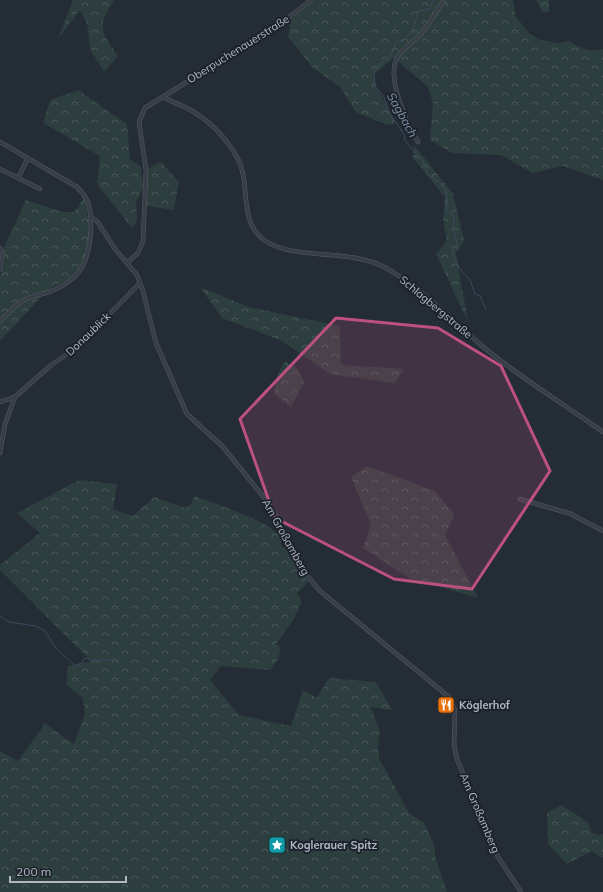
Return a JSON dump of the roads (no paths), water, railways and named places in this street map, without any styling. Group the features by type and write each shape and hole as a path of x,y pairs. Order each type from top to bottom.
{"street":[{"name":"Oberpuchenauerstraße","path":"163,97 280,24 311,0"},
{"path":"418,142 405,116 395,84 393,68 398,56 419,36 444,0"},
{"path":"127,263 138,253 141,248 144,226 146,170 139,122 145,108 163,97"},
{"name":"Schlagbergstraße","path":"163,97 195,113 211,124 231,148 242,169 250,219 255,230 264,240 273,245 288,249 365,259 389,270 431,300 495,356 603,432"},
{"path":"0,142 69,182 83,192 90,206 91,217 88,252 80,272 68,282 57,288 22,301 0,321"},
{"path":"18,178 28,158"},
{"path":"0,170 40,189"},
{"name":"Am Großamberg","path":"91,217 96,220 140,283 156,343 187,414 223,447 266,500 287,543 314,586 441,689 451,700 455,716 454,745 457,759 488,828 498,857 521,892"},
{"path":"0,248 3,254 3,260 0,269"},
{"name":"Donaublick","path":"15,397 50,366 77,347 140,283"},
{"path":"0,402 15,397"},
{"path":"0,453 5,424 15,397"},
{"path":"520,499 571,514 603,531"}],"waterway":[{"name":"Sagbach","path":"433,0 430,9 418,11 414,28 404,40 396,42 391,56 376,67 374,76 375,86 384,97 389,113 404,134 405,141 423,161 428,175 440,182 445,190 447,199 446,212 452,214 455,219 453,226 457,244 452,252 460,269 470,280 475,294 480,296 486,310"},
{"path":"0,616 9,622 36,626 45,631 55,647 75,666 82,663 85,658 94,661 117,659"}],"place":[{"name":"Köglerhof","path":"446,705"},
{"name":"Koglerauer Spitz","path":"277,845"}]}
